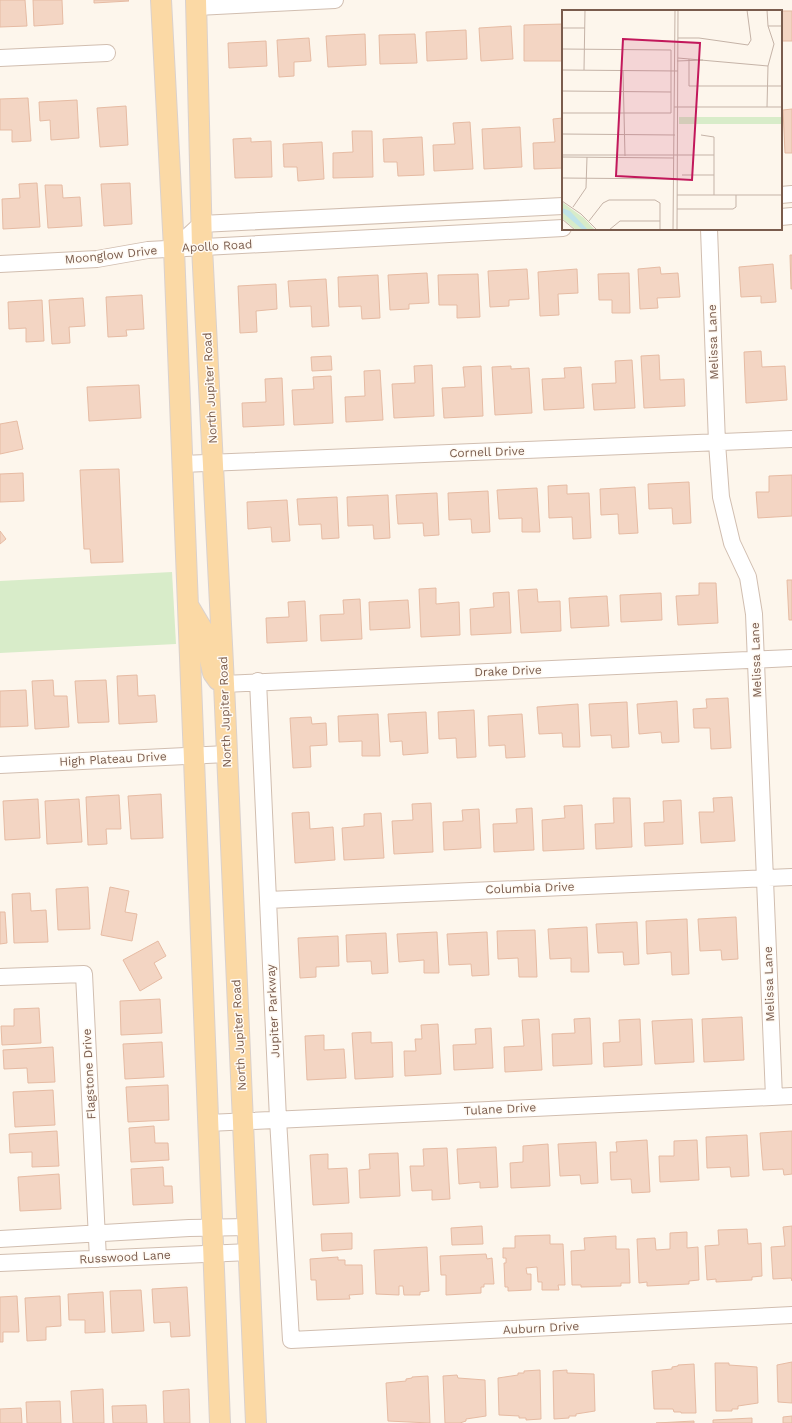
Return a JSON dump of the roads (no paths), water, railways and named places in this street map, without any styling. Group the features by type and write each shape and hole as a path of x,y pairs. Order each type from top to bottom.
{"main road":[{"path":"161,0 174,249 220,1423"},
{"name":"North Jupiter Road","path":"196,4 202,247 214,463 249,1227 256,1423"},
{"path":"187,603 204,632 213,673 218,682 224,684"}],"street":[{"path":"196,4 335,0"},
{"path":"0,58 107,53"},
{"path":"782,195 792,194"},
{"name":"Apollo Road","path":"174,249 202,224 562,206"},
{"path":"782,217 792,216"},
{"name":"Apollo Road","path":"174,249 562,228"},
{"name":"Melissa Lane","path":"708,230 717,443 721,497 732,544 748,577 754,614 774,1097"},
{"name":"Moonglow Drive","path":"0,264 98,259 148,250 174,249"},
{"name":"Cornell Drive","path":"182,464 792,439"},
{"name":"Drake Drive","path":"224,684 258,681 792,658"},
{"name":"Jupiter Parkway","path":"258,681 278,1119 291,1340"},
{"name":"High Plateau Drive","path":"0,765 227,754"},
{"name":"Columbia Drive","path":"268,900 792,877"},
{"name":"Flagstone Drive","path":"0,977 84,974 98,1259"},
{"name":"Tulane Drive","path":"208,1123 792,1096"},
{"path":"0,1239 189,1228 249,1227"},
{"name":"Russwood Lane","path":"0,1263 250,1252"},
{"name":"Auburn Drive","path":"291,1340 792,1315"}]}
